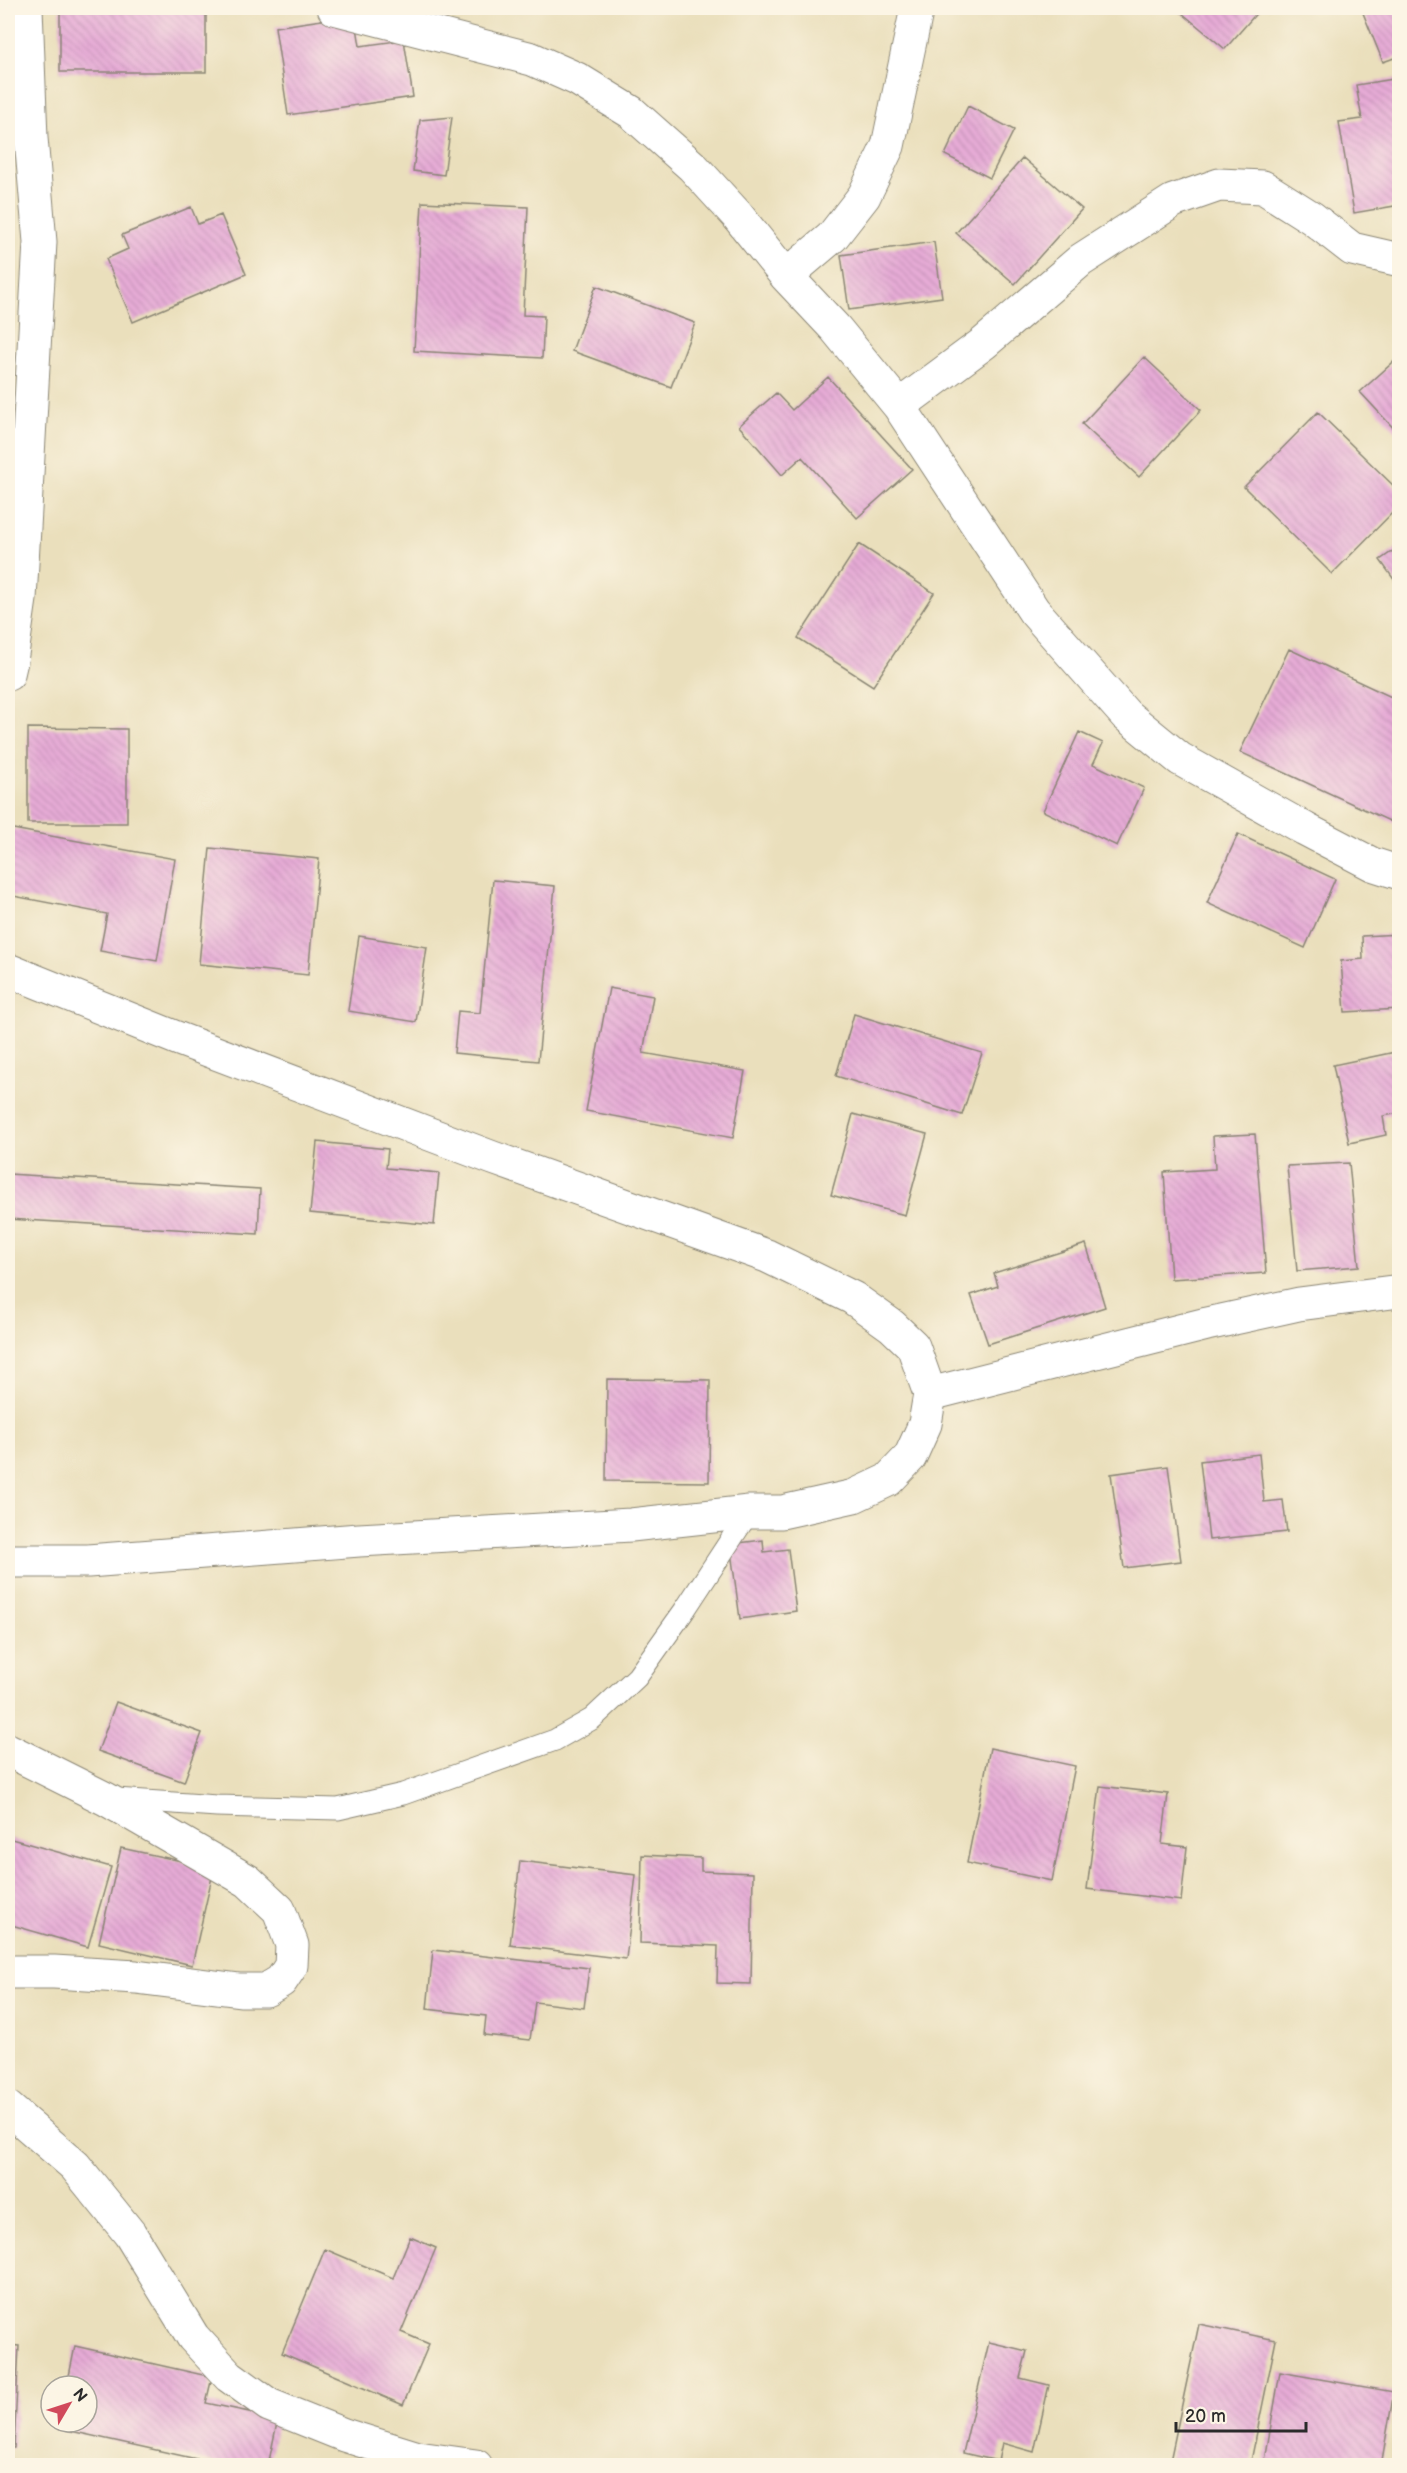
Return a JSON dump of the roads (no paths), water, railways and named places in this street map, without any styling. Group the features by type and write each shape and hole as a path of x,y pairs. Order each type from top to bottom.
{"street":[{"path":"8,674 20,598 40,242 31,138 26,8"},
{"path":"334,8 532,59 577,79 631,112 693,167 737,215 786,276 835,328 900,406 1034,610 1126,715 1180,759 1372,864 1400,873"},
{"path":"786,276 832,237 864,195 888,146 917,8"},
{"path":"900,406 984,343 1081,260 1173,201 1219,185 1263,187 1312,218 1352,249 1400,260"},
{"path":"8,970 179,1039 650,1216 767,1256 853,1298 892,1326 913,1346 930,1394 925,1424 910,1457 888,1480 854,1496 782,1512 749,1512 630,1525 359,1540 88,1561 8,1561"},
{"path":"930,1394 1120,1344 1230,1318 1299,1304 1400,1292"},
{"path":"8,1750 106,1799 248,1881 279,1910 292,1945 291,1966 281,1981 266,1990 240,1990 136,1977 8,1972"},
{"path":"8,2108 75,2166 130,2234 193,2337 229,2376 269,2405 415,2462 476,2466"}],"lane":[{"path":"106,1799 217,1806 338,1809 403,1794 555,1740 592,1719 637,1677 684,1611 749,1512"}]}
